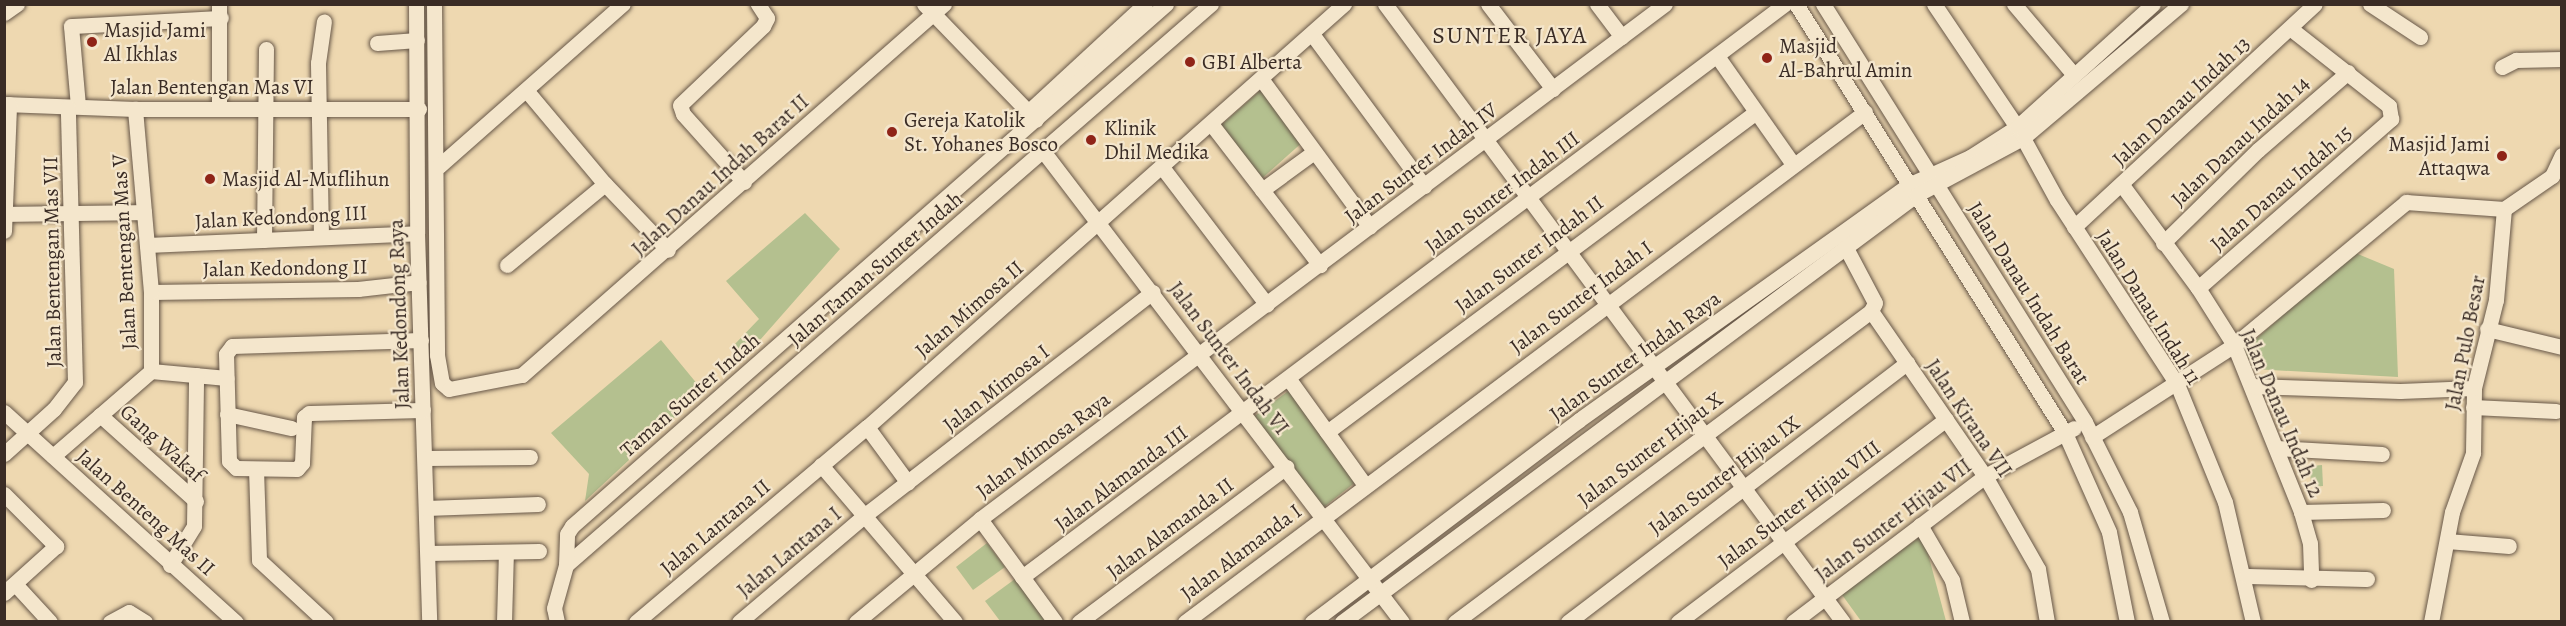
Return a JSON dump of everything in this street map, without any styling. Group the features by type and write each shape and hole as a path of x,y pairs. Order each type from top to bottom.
{"street":[{"path":"4,13 17,4"},
{"name":"Jalan Kedondong Raya","path":"416,4 419,109 417,233 426,458 429,621"},
{"path":"434,4 439,166"},
{"path":"439,166 623,4"},
{"path":"744,182 683,114 680,105 763,26 767,18 758,4"},
{"path":"934,8 1033,115 1145,4"},
{"name":"Taman Sunter Indah","path":"566,565 567,534 585,514 1033,115 1166,4"},
{"name":"Jalan Taman Sunter Indah","path":"566,565 1211,4"},
{"name":"Jalan Mimosa II","path":"821,465 1212,125 1344,4"},
{"path":"1385,4 1658,376 1843,621"},
{"path":"1488,4 1553,89"},
{"path":"1597,4 1622,37"},
{"name":"Jalan Sunter Indah IV","path":"1201,354 1665,4"},
{"name":"Jalan Sunter Indah III","path":"1244,412 1785,4"},
{"name":"Jalan Danau Indah Barat","path":"1796,4 2065,433 2109,532 2127,621"},
{"name":"Jalan Danau Indah Barat","path":"1822,4 2085,422 2130,512 2162,621"},
{"name":"Jalan Danau Indah 11","path":"1934,4 2020,132 2074,227 2177,384 2212,465 2246,576 2253,621"},
{"path":"2020,132 2074,75 2153,4"},
{"path":"2020,132 2181,4"},
{"name":"Jalan Danau Indah 13","path":"2074,227 2315,4"},
{"path":"2370,4 2420,37"},
{"path":"2016,5 2074,75"},
{"name":"Jalan Danau Indah Barat II","path":"439,166 437,355 442,383 449,389 522,375 668,250 934,8"},
{"path":"219,107 220,11"},
{"name":"Jalan Bentengan Mas VII","path":"4,454 69,394 75,382 71,26 220,11"},
{"path":"321,236 322,119 318,109 318,63 324,21"},
{"name":"Jalan Danau Indah 14","path":"2290,28 2389,106 2391,119"},
{"path":"1312,34 1424,186"},
{"path":"377,43 417,39"},
{"path":"264,240 266,49"},
{"path":"1717,56 1793,164"},
{"path":"2502,67 2516,60 2562,59"},
{"name":"Jalan Danau Indah 14","path":"2163,243 2258,150 2348,72"},
{"path":"1262,80 1370,227"},
{"path":"526,90 605,184 668,250"},
{"path":"4,231 7,104"},
{"name":"Jalan Bentengan Mas VI","path":"7,104 135,109 219,107 419,109"},
{"name":"Jalan Bentengan Mas V","path":"53,456 151,371 151,292 135,109"},
{"name":"Jalan Sunter Indah II","path":"1327,432 1756,112"},
{"name":"Jalan Sunter Indah I","path":"1323,516 1865,112"},
{"name":"Jalan Danau Indah 15","path":"2198,288 2391,119"},
{"path":"1212,125 1320,265"},
{"name":"Jalan Sunter Indah Raya","path":"1342,621 1658,376 1912,190 2020,132"},
{"name":"Jalan Sunter Indah VI","path":"1043,151 1201,354 1402,621"},
{"path":"1262,190 1314,152"},
{"path":"2092,437 2234,345 2406,202 2504,209 2552,176 2562,155"},
{"path":"1162,167 1267,305"},
{"path":"507,265 605,184"},
{"name":"Jalan Danau Indah 12","path":"2122,185 2198,288 2234,345 2301,512 2310,543 2311,580"},
{"name":"Jalan Sunter Indah Raya","path":"1312,621 1579,420 1658,376 1845,246 1912,190"},
{"name":"Jalan Pulo Besar","path":"2431,621 2452,512 2474,453 2474,388 2499,280 2504,209"},
{"path":"6,214 144,212"},
{"name":"Jalan Kedondong III","path":"147,245 417,233"},
{"name":"Jalan Kirana VII","path":"1845,246 1875,303 1871,311 1985,476 2038,569 2047,621"},
{"name":"Jalan Kedondong II","path":"151,292 358,289 419,282"},
{"name":"Jalan Mimosa I","path":"865,515 1153,292"},
{"name":"Jalan Sunter Hijau X","path":"1455,621 1871,311"},
{"path":"2487,329 2562,347"},
{"path":"421,340 232,346 226,354 229,461 236,468 291,471 301,466 303,421 309,413 423,410"},
{"name":"Jalan Mimosa Raya","path":"856,621 912,572 980,519 1201,354"},
{"name":"Jalan Sunter Hijau IX","path":"1568,621 1907,363"},
{"path":"151,371 227,378"},
{"path":"170,565 189,540 196,501 196,375"},
{"path":"1288,378 1365,485"},
{"path":"2252,387 2400,391 2474,388"},
{"path":"2473,407 2556,411"},
{"path":"4,412 27,434"},
{"name":"Jalan Alamanda III","path":"1022,577 1244,412"},
{"path":"227,414 291,428"},
{"name":"Gang Wakaf","path":"100,415 196,501"},
{"name":"Jalan Sunter Hijau VIII","path":"1678,621 1946,419"},
{"name":"Jalan Sunter Hijau VII","path":"1793,621 1985,476 2085,422"},
{"path":"867,427 909,483"},
{"name":"Jalan Benteng Mas II","path":"27,434 170,565 236,621"},
{"path":"2276,448 2382,454"},
{"path":"426,458 530,457"},
{"path":"821,465 955,621"},
{"name":"Jalan Lantana II","path":"636,621 821,465"},
{"name":"Jalan Alamanda II","path":"1079,621 1286,467"},
{"path":"256,469 259,560 326,621"},
{"path":"4,494 56,544 10,589 50,621"},
{"path":"426,508 538,504"},
{"path":"2301,512 2383,510"},
{"name":"Jalan Lantana I","path":"739,621 865,515"},
{"name":"Jalan Alamanda I","path":"1185,621 1323,516"},
{"path":"980,519 1055,621"},
{"path":"1920,525 1952,580 1962,621"},
{"path":"2447,541 2509,546"},
{"path":"428,553 539,551"},
{"path":"504,621 506,552"},
{"path":"557,621 554,608 566,565"},
{"path":"2246,576 2311,580 2367,579"},
{"path":"113,619 129,612 145,621"}],"green space":[{"path":"1264,87 1305,140 1259,181 1219,127"},
{"path":"805,213 840,249 745,357 734,345 759,319 726,281"},
{"path":"2353,252 2394,269 2398,377 2254,369 2244,350"},
{"path":"661,340 703,391 585,501 589,474 551,433"},
{"path":"1291,389 1357,481 1324,507 1252,418"},
{"path":"2322,465 2323,486 2311,487 2310,466"},
{"path":"1923,535 1946,621 1861,621 1840,592"},
{"path":"987,543 1005,567 973,590 956,567"},
{"path":"1015,579 1046,621 1000,621 985,601"}],"place":[{"name":"Masjid Jami Al Ikhlas","path":"92,42"},
{"name":"Masjid Al-Bahrul Amin","path":"1767,58"},
{"name":"GBI Alberta","path":"1190,62"},
{"name":"Gereja Katolik St. Yohanes Bosco","path":"892,132"},
{"name":"Klinik Dhil Medika","path":"1091,140"},
{"name":"Masjid Jami Attaqwa","path":"2502,156"},
{"name":"Masjid Al-Muflihun","path":"210,179"}],"district":[{"name":"SUNTER JAYA","path":"1510,36"}]}
